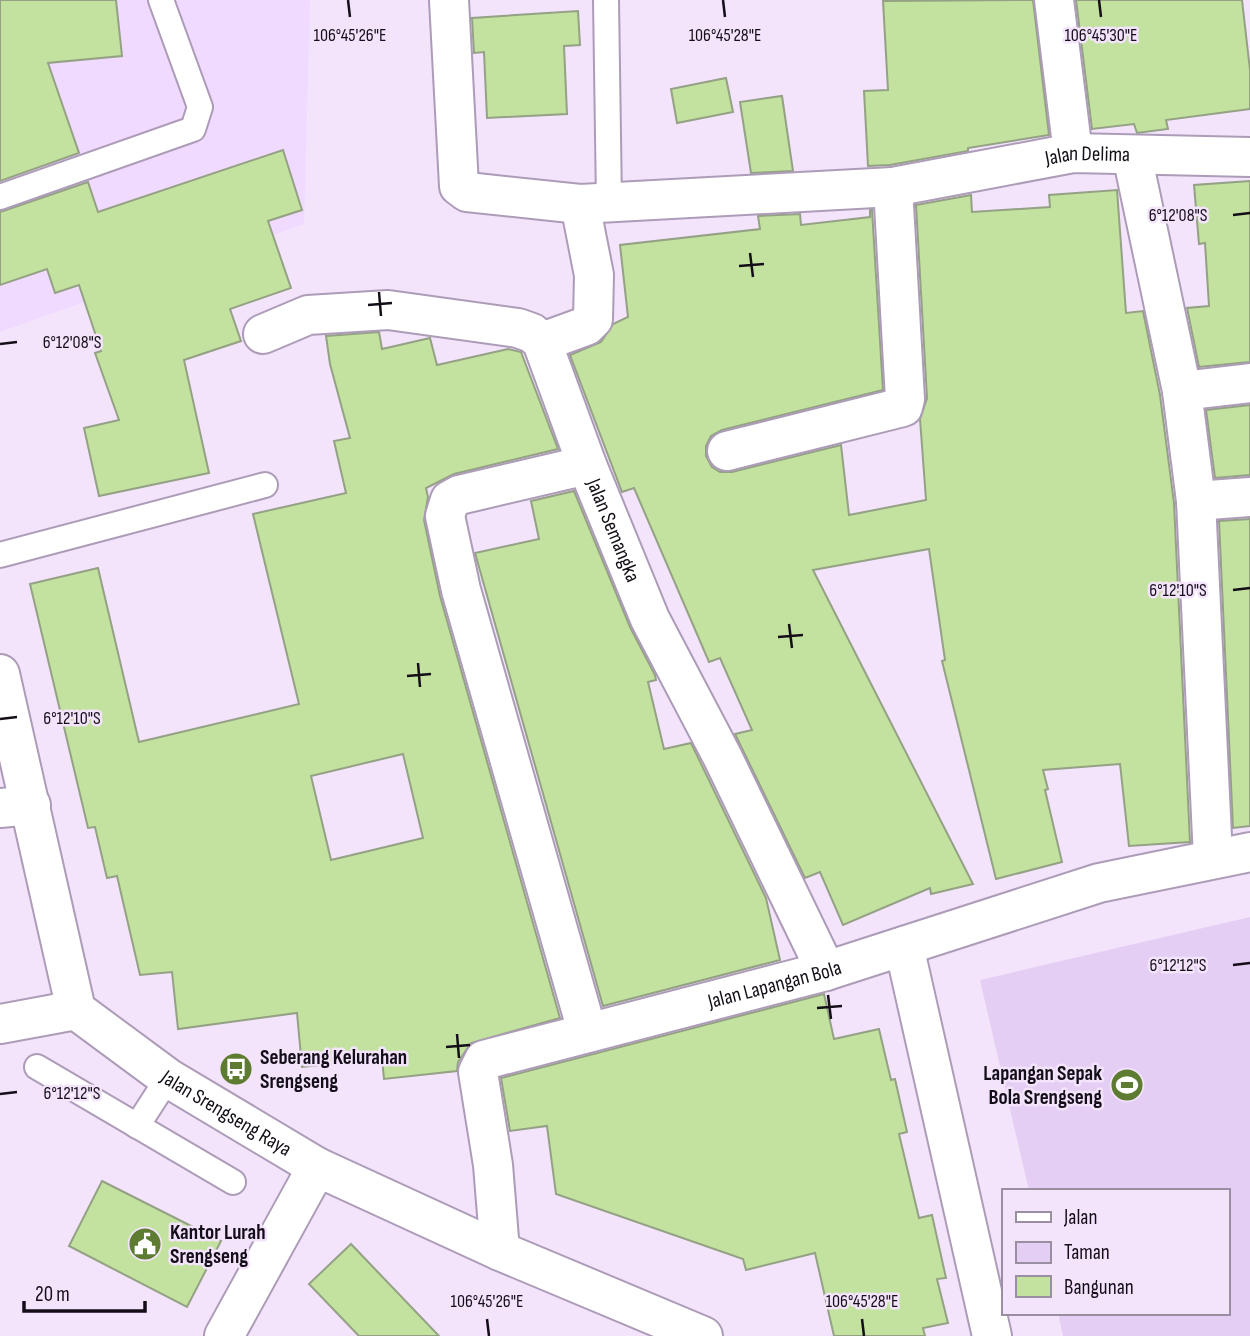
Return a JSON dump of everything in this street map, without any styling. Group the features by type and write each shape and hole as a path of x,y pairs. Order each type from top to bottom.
{"street":[{"name":"Jalan Delima","path":"449,0 459,186 467,192 595,203 910,183 1073,153 1250,157"},
{"path":"1054,0 1073,153"},
{"path":"1132,155 1182,391 1196,501 1213,858"},
{"path":"727,451 903,407 910,183"},
{"path":"263,334 308,315 388,310 518,328 532,333 542,342 586,326 593,319 595,203"},
{"name":"Jalan Semangka","path":"542,342 587,465 650,619 722,755 826,971"},
{"path":"1182,391 1250,383"},
{"path":"587,465 459,495 450,500 445,516 461,590 587,1031"},
{"path":"1196,501 1250,498"},
{"path":"0,674 15,806 76,1010 0,1024"},
{"name":"Jalan Lapangan Bola","path":"500,1251 494,1165 478,1072 484,1060 587,1031 826,971 946,930 1099,883 1250,852"},
{"path":"904,946 992,1336"},
{"name":"Jalan Srengseng Raya","path":"76,1010 168,1078 317,1167 500,1251 703,1336"},
{"path":"224,1336 317,1167"}],"lane":[{"path":"0,197 193,129 200,107 161,0"},
{"path":"595,203 606,0"},
{"path":"0,555 264,485"},
{"path":"37,1067 233,1182"},
{"path":"136,1126 168,1078"}],"shaded area":[{"path":"0,0 310,0 304,224 0,332"}],"green space":[{"name":"Lapangan Sepak Bola Srengseng","path":"1250,917 1250,1336 1063,1336 1058,1315 1229,1315 1229,1189 1029,1189 980,980"}],"building":[{"path":"0,0 116,0 122,56 48,63 79,153 0,181"},
{"path":"1033,0 1049,135 968,148 968,151 890,165 868,166 864,91 888,90 883,1"},
{"path":"1076,0 1242,0 1250,70 1250,109 1166,120 1168,129 1137,133 1134,124 1092,129"},
{"path":"578,11 580,45 564,46 567,114 487,118 484,52 474,53 472,18"},
{"path":"726,78 733,112 677,123 671,89"},
{"path":"782,96 793,171 751,173 740,102"},
{"path":"283,150 302,210 268,221 291,288 230,309 241,341 184,360 209,473 99,496 84,428 119,420 95,353 101,351 79,285 55,293 47,269 0,285 0,212 88,182 98,212"},
{"path":"1250,181 1250,362 1199,367 1187,308 1209,306 1205,243 1199,244 1194,185"},
{"path":"1117,190 1126,313 1143,311 1160,395 1174,503 1190,842 1129,846 1120,764 1043,770 1062,862 996,879 942,661 945,660 929,549 813,570 973,884 931,894 930,888 843,925 820,872 805,878 735,734 752,730 720,658 709,662 634,488 622,492 570,355 601,342 613,324 628,317 620,245 760,229 758,216 800,214 801,225 870,217 872,210 883,390 722,430 711,436 706,446 706,456 712,467 720,472 732,472 841,445 849,515 926,500 920,419 927,398 916,205 971,195 972,212 1050,207 1049,195"},
{"path":"379,332 382,349 430,338 437,365 508,349 521,352 558,449 454,474 426,488 428,497 424,520 440,596 560,1018 471,1043 458,1062 457,1071 384,1079 382,1059 302,1067 297,1013 178,1029 172,972 140,975 117,876 107,878 95,827 88,828 30,584 98,568 139,742 299,704 253,514 346,493 334,441 350,438 330,364 326,336","holes":["403,754 423,838 331,860 311,776"]},
{"path":"1250,405 1250,475 1215,478 1206,410"},
{"path":"574,491 630,627 655,675 656,680 648,682 664,749 691,743 766,898 780,960 603,1006 475,553 539,539 531,501"},
{"path":"1250,519 1250,826 1233,828 1219,521"},
{"path":"824,994 834,1039 879,1029 891,1080 895,1079 907,1132 899,1134 919,1218 932,1215 946,1278 937,1279 948,1323 923,1328 925,1336 834,1336 815,1253 746,1270 743,1259 556,1194 547,1126 510,1131 501,1078"},
{"name":"Kantor Lurah Srengseng","path":"102,1181 221,1241 187,1307 69,1246"},
{"path":"351,1244 439,1336 359,1336 309,1284"}],"place":[{"name":"Seberang Kelurahan Srengseng","path":"236,1069"},
{"name":"Lapangan Sepak Bola Srengseng","path":"1127,1085"},
{"name":"Kantor Lurah Srengseng","path":"145,1244"}]}
